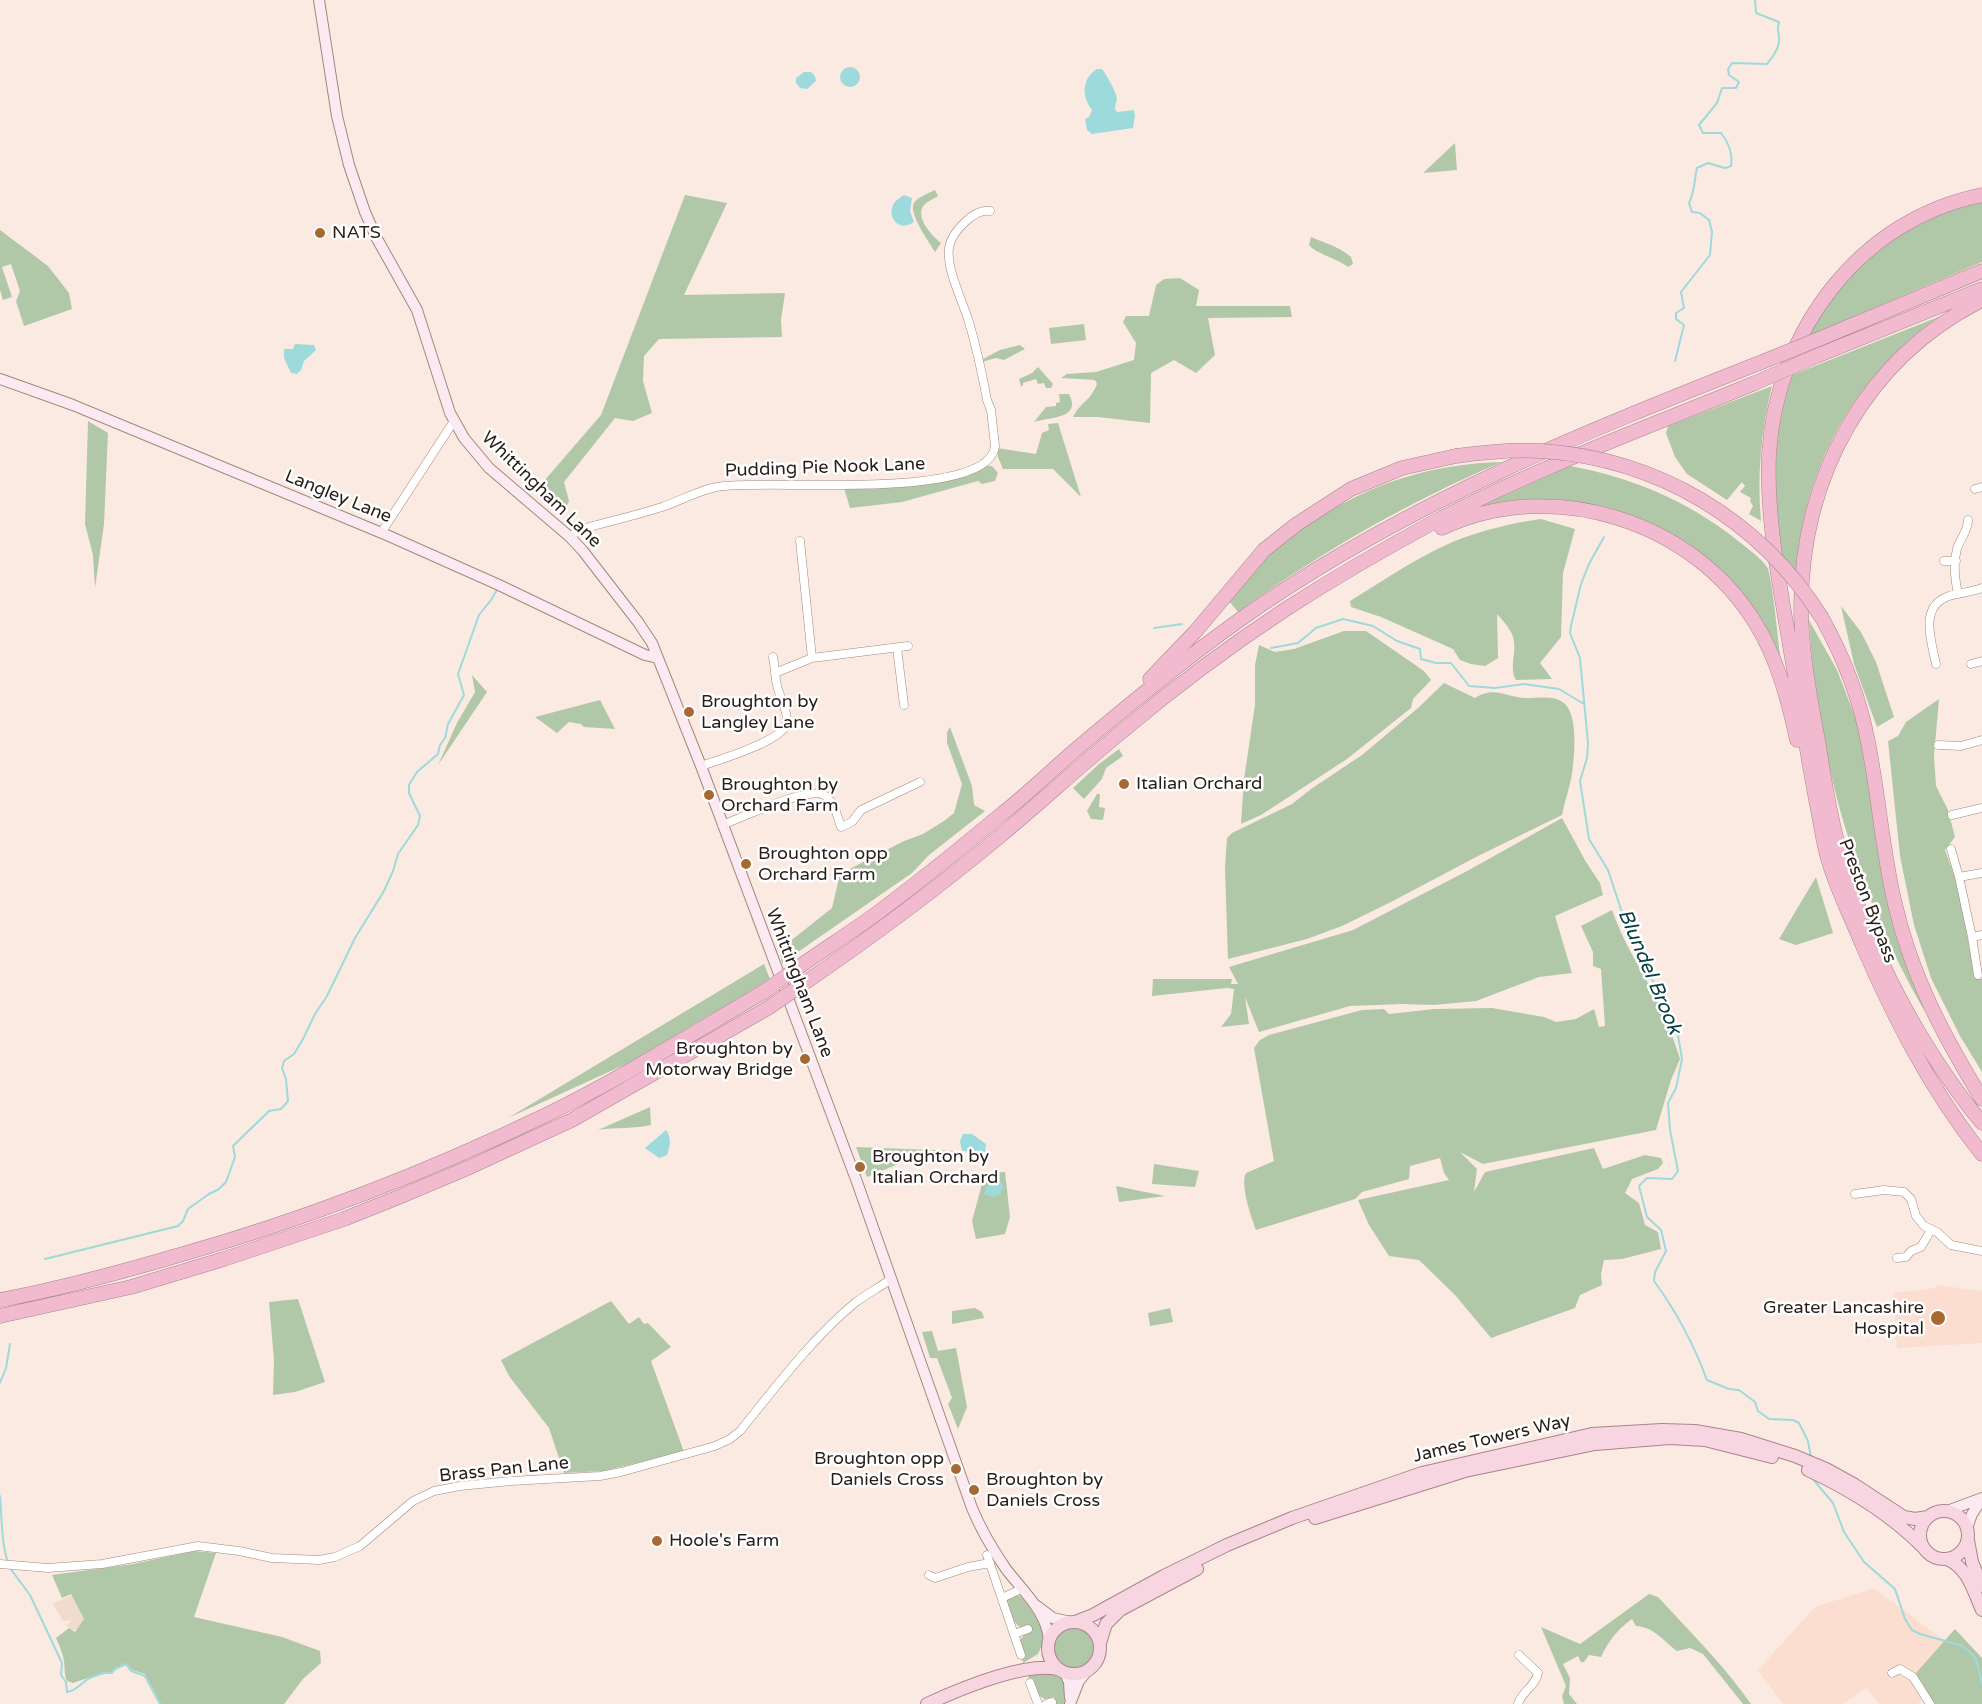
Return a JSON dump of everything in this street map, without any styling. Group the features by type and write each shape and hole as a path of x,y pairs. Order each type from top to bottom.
{"highway":[{"name":"Preston Bypass","path":"1982,195 1922,213 1895,229 1865,252 1831,289 1798,341 1787,369 1772,430 1769,484 1771,526 1788,634 1844,902 1874,973 1905,1037 1946,1105 1982,1154"},
{"path":"0,1300 125,1271 234,1239 347,1201 445,1161 565,1105 765,992 938,867 1155,683 1211,641 1308,575 1386,529 1483,478 1548,449 1982,271"},
{"path":"0,1316 131,1287 344,1219 470,1167 572,1120 768,1008 885,927 1008,830 1124,729 1174,689 1285,610 1346,573 1435,522 1548,469 1982,289"},
{"name":"Preston Bypass","path":"1833,854 1834,830 1805,653 1801,605 1807,543 1819,494 1834,452 1861,406 1897,360 1934,328 1982,300"},
{"path":"1073,752 1146,683 1195,632 1264,550 1297,524 1351,489 1402,468 1456,456 1506,450 1561,453 1609,461 1666,482 1713,507 1765,547 1783,565 1822,618 1850,674 1868,740 1887,868 1908,951 1936,1020 1982,1099"},
{"path":"1346,573 1454,522 1491,512 1525,507 1577,508 1609,516 1649,530 1677,544 1714,573 1738,598 1772,655 1789,707 1804,777 1833,854 1904,1004 1947,1077 1982,1123"},
{"path":"1833,854 1921,1020 1982,1109"}],"main road":[{"name":"Whittingham Lane","path":"319,0 338,116 349,165 376,237 417,310 450,413 464,438 489,468 570,537 652,643 701,766 857,1182 972,1508 995,1552 1032,1602 1046,1626 1048,1643"},
{"name":"Langley Lane","path":"0,379 73,405 381,533 499,585 645,655 658,658"},
{"name":"James Towers Way","path":"1073,1622 1093,1615 1227,1545 1282,1522 1389,1484 1462,1463 1592,1434 1662,1430 1695,1431 1741,1439 1798,1457 1826,1469 1904,1517 1915,1519 1928,1517"},
{"name":"James Towers Way","path":"1100,1643 1106,1624 1119,1610 1157,1588 1230,1552 1308,1520 1465,1471 1595,1444 1670,1438 1705,1440 1774,1457 1832,1481 1888,1518 1924,1548"},
{"path":"1947,1559 1960,1552 1972,1514 1982,1498"},
{"path":"1982,1498 1947,1511 1937,1512 1928,1517 1921,1528 1921,1542 1924,1548 1931,1555 1957,1564 1965,1572 1982,1610"},
{"path":"1947,1511 1959,1517 1967,1534 1972,1562 1982,1586"},
{"name":"Whittingham Lane","path":"1032,1602 1053,1618 1073,1622"},
{"path":"1024,1669 1039,1658 1057,1628 1073,1622 1089,1626 1100,1643 1099,1655 1079,1681 1070,1704"},
{"path":"1048,1643 1050,1659 1062,1671 1070,1687 1070,1704"},
{"path":"927,1704 1024,1669 1044,1667 1076,1674 1088,1670"}],"street":[{"name":"Pudding Pie Nook Lane","path":"570,537 579,530 663,507 716,487 921,482 969,471 987,460 995,446 991,410 948,249 952,240 972,216 984,210 990,211"},
{"path":"381,533 454,421"},
{"path":"1958,594 1955,580 1957,550 1968,526 1968,520"},
{"path":"800,541 812,658"},
{"path":"1944,561 1956,561"},
{"path":"1936,664 1926,611 1937,602 1982,588"},
{"path":"776,673 812,658 908,646"},
{"path":"897,648 904,705"},
{"path":"701,766 776,737 784,730 787,721 776,682 773,657"},
{"path":"1971,664 1982,661"},
{"path":"1938,745 1961,746 1982,740"},
{"path":"722,825 798,795 812,792 822,793 830,799 841,827 852,822 861,810 920,782"},
{"path":"1952,815 1982,808"},
{"path":"1951,849 1972,937 1978,975"},
{"path":"1959,877 1982,873"},
{"path":"1972,937 1982,935"},
{"path":"1855,1194 1884,1190 1904,1192 1911,1199 1916,1216 1924,1226 1937,1232 1951,1245 1982,1251"},
{"path":"1897,1258 1906,1257 1911,1251 1921,1247 1931,1230"},
{"name":"Brass Pan Lane","path":"6,1564 48,1568 102,1564 198,1546 272,1558 319,1560 335,1557 360,1546 413,1501 434,1491 511,1481 600,1476 715,1446 740,1431 791,1369 849,1309 891,1279"},
{"path":"987,1554 1022,1655"},
{"path":"929,1575 935,1578 968,1567 990,1563"},
{"path":"1002,1598 1021,1589"},
{"path":"1014,1634 1028,1629"},
{"path":"1518,1704 1520,1698 1537,1679 1538,1673 1520,1655"},
{"path":"1892,1673 1900,1669 1913,1677 1930,1704"},
{"path":"1030,1683 1038,1704"}],"shaded area":[{"name":"Greater Lancashire Hospital","path":"1937,1285 1982,1291 1982,1343 1897,1348 1893,1293 1936,1288"},
{"path":"1874,1588 1945,1641 1915,1674 1921,1701 1918,1704 1880,1704 1866,1688 1843,1704 1783,1704 1758,1670 1815,1607"},
{"path":"71,1595 84,1619 77,1630 72,1630 66,1625 71,1622 70,1620 63,1621 53,1604"}],"green space":[{"path":"1455,143 1457,170 1423,173"},
{"path":"935,190 938,196 925,204 921,214 929,231 941,243 935,252 920,228 913,208 918,199"},
{"path":"685,195 727,203 684,295 785,293 781,320 782,337 659,339 644,356 643,381 652,413 633,421 615,418 564,482 569,501 564,513 538,488 601,415"},
{"path":"1982,197 1982,262 1806,337 1814,322 1854,269 1907,227"},
{"path":"0,230 48,266 69,293 72,309 24,326 16,301 20,291 11,264 2,267 12,297 3,300 0,290"},
{"path":"1311,237 1342,250 1351,257 1353,264 1348,267 1316,251 1309,245"},
{"path":"1180,278 1199,290 1196,306 1290,306 1292,317 1208,318 1215,355 1196,373 1174,360 1151,373 1150,423 1098,417 1073,417 1097,384 1095,380 1061,378 1067,374 1096,372 1134,360 1136,343 1123,322 1126,316 1149,316 1156,285 1164,279"},
{"path":"1938,317 1881,369 1857,398 1838,429 1822,462 1809,498 1796,574 1780,557 1777,539 1774,447 1787,377"},
{"path":"1084,324 1086,340 1051,344 1049,328"},
{"path":"1020,345 1025,349 1004,360 996,358 982,362 983,359 1000,350"},
{"path":"1038,367 1053,384 1051,388 1046,388 1044,383 1038,384 1036,379 1023,383 1021,386 1019,379 1032,373"},
{"path":"1772,386 1761,453 1759,487 1761,521 1749,514 1753,506 1751,498 1740,492 1745,486 1742,482 1727,500 1687,474 1675,457 1666,433 1668,426"},
{"path":"1059,394 1069,394 1072,402 1068,413 1034,422 1046,407 1056,406 1056,403 1060,402"},
{"path":"88,421 108,433 104,524 95,588 93,555 85,524"},
{"path":"1058,423 1081,497 1053,469 1003,469 998,457 997,448 1036,454 1042,433 1049,430 1048,424"},
{"path":"1502,462 1399,511 1301,569 1238,612 1228,600 1270,554 1293,535 1356,496 1402,478 1426,472 1450,467"},
{"path":"982,466 992,466 998,473 995,481 982,484 978,481 902,502 850,508 844,488 933,484 950,480"},
{"path":"1570,466 1637,484 1679,502 1718,526 1757,556 1767,567 1769,573 1781,662 1705,559 1573,502 1525,501 1477,508"},
{"path":"1541,519 1575,529 1563,573 1561,637 1540,663 1552,679 1516,680 1513,671 1512,634 1497,614 1498,658 1485,666 1460,660 1453,649 1381,617 1351,607 1350,601 1442,547 1487,530"},
{"path":"1841,606 1861,632 1876,662 1894,717 1877,727 1854,664"},
{"path":"1809,620 1837,670 1858,724 1908,968 1925,1012 1878,919 1844,823 1821,723 1813,672"},
{"path":"1344,631 1366,631 1424,671 1431,680 1413,699 1411,708 1347,759 1261,815 1241,824 1244,779 1255,705 1255,665 1259,645 1275,652 1294,649"},
{"path":"472,675 487,692 438,765 457,723 475,692"},
{"path":"1444,683 1475,698 1494,692 1524,698 1549,698 1564,703 1573,723 1574,758 1562,815 1342,926 1307,939 1228,959 1225,868 1227,838 1232,833 1292,804 1362,755"},
{"path":"1939,699 1934,756 1936,786 1948,810 1955,837 1945,850 1958,886 1975,978 1982,979 1982,1072 1960,1036 1931,978 1914,925 1900,856 1888,741 1898,736 1906,722"},
{"path":"600,700 615,729 584,727 581,724 569,722 557,733 535,717"},
{"path":"950,727 972,786 974,805 985,811 929,855 912,873 782,963 779,950 832,908 840,874 904,841 923,834 954,813 962,784 947,743 947,732"},
{"path":"1119,749 1123,756 1106,768 1102,779 1084,799 1073,788"},
{"path":"1097,794 1100,794 1099,807 1105,808 1103,820 1091,819 1087,811"},
{"path":"1562,818 1600,883 1603,895 1555,916 1572,973 1539,977 1476,1001 1434,1005 1350,1006 1259,1032 1245,997 1249,1024 1221,1027 1231,1014 1234,989 1152,996 1153,979 1232,979 1231,984 1238,984 1229,967 1353,930 1469,870"},
{"path":"1816,877 1833,933 1796,945 1779,939"},
{"path":"1612,910 1662,1010 1680,1059 1671,1080 1656,1130 1483,1164 1460,1152 1477,1169 1474,1192 1485,1172 1594,1148 1603,1169 1645,1155 1661,1158 1663,1163 1658,1169 1632,1179 1625,1193 1639,1203 1645,1225 1658,1232 1661,1249 1622,1259 1604,1260 1601,1274 1602,1285 1580,1295 1575,1308 1491,1338 1455,1295 1419,1260 1389,1256 1369,1225 1358,1200 1449,1180 1444,1173 1440,1158 1410,1166 1409,1179 1362,1192 1355,1199 1256,1230 1244,1185 1246,1173 1274,1161 1254,1048 1260,1040 1269,1035 1362,1010 1384,1009 1389,1014 1434,1009 1492,1008 1544,1017 1556,1022 1576,1019 1594,1009 1599,1027 1605,1026 1601,969 1593,966 1593,952 1581,926"},
{"path":"764,964 770,979 637,1059 508,1118"},
{"path":"650,1107 651,1125 598,1130"},
{"path":"856,1147 956,1151 956,1155 918,1156 867,1177"},
{"path":"1154,1164 1199,1171 1195,1187 1152,1184"},
{"path":"1005,1172 1010,1217 1005,1234 976,1239 972,1221 985,1173"},
{"path":"1116,1186 1165,1196 1119,1202"},
{"path":"298,1299 325,1382 295,1392 273,1395 274,1360 269,1302"},
{"path":"611,1301 629,1324 639,1317 671,1347 651,1361 684,1452 603,1471 564,1473 549,1428 509,1376 501,1360"},
{"path":"975,1308 982,1312 984,1318 952,1324 952,1311"},
{"path":"1170,1308 1173,1322 1150,1326 1148,1313"},
{"path":"932,1331 938,1351 956,1348 967,1407 958,1429 948,1404 952,1398 937,1358 930,1358 922,1332"},
{"path":"194,1551 216,1553 194,1617 282,1637 320,1651 321,1663 303,1679 284,1704 161,1704 145,1674 132,1670 126,1663 111,1673 105,1672 73,1683 67,1681 63,1655 56,1638 69,1628 75,1632 84,1619 71,1594 62,1598 52,1575 133,1564"},
{"path":"1649,1594 1658,1597 1730,1676 1751,1704 1743,1704 1703,1654 1690,1648 1677,1651 1653,1631 1636,1626 1632,1619 1614,1636 1601,1657 1589,1655 1584,1662 1581,1662 1578,1656 1563,1664 1570,1678 1569,1694 1577,1704 1564,1704 1562,1696 1566,1686 1541,1627 1580,1644"},
{"path":"1015,1595 1020,1596 1028,1606 1045,1638 1038,1654 1023,1663 1020,1640 1031,1631 1029,1625 1020,1627 1017,1625 1010,1615 1007,1600"},
{"path":"1074,1627 1089,1633 1095,1648 1089,1663 1074,1669 1059,1663 1053,1648 1059,1633"},
{"path":"1955,1629 1982,1658 1982,1704 1934,1704 1915,1674"},
{"path":"1055,1673 1064,1678 1067,1687 1064,1704 1056,1704 1054,1697 1045,1699 1037,1695 1033,1679 1029,1680 1028,1674"}],"water":[{"path":"850,67 857,70 860,77 857,84 850,87 843,84 840,77 843,70"},
{"path":"1097,69 1102,69 1117,96 1115,109 1117,112 1134,110 1133,128 1092,134 1087,130 1085,119 1089,117 1092,110 1086,100 1085,88 1088,78"},
{"path":"804,72 811,72 816,81 807,89 800,88 796,83 796,78"},
{"path":"904,195 912,198 910,211 914,222 904,226 893,219 892,210 895,202"},
{"path":"295,344 314,345 316,350 304,361 297,374 291,373 284,358 284,349 293,349"},
{"path":"666,1130 670,1139 669,1148 667,1155 659,1158 645,1148"},
{"path":"963,1134 972,1134 986,1144 985,1152 962,1151 960,1141"},
{"path":"997,1176 1004,1187 1000,1194 993,1197 984,1194 990,1179"}],"waterway":[{"name":"Blundel Brook","path":"1675,361 1684,325 1676,319 1676,313 1684,308 1681,292 1710,255 1712,232 1709,220 1700,213 1692,212 1689,203 1697,168 1708,163 1725,168 1731,166 1730,148 1721,133 1703,133 1699,125 1717,103 1722,88 1736,88 1739,82 1729,75 1728,69 1732,63 1767,64 1779,44 1779,22 1756,13 1755,0"},
{"name":"Blundel Brook","path":"1604,537 1581,584 1570,633 1580,658 1588,743 1587,758 1580,781 1589,839 1608,870 1631,940 1668,1009 1678,1035 1682,1059 1676,1088 1668,1103 1670,1130 1678,1171 1672,1179 1647,1178 1639,1186 1647,1217 1661,1230 1666,1251 1655,1272 1654,1281 1684,1329 1707,1380 1729,1389 1739,1390 1755,1402 1758,1411 1769,1419 1793,1420 1799,1423 1808,1441 1811,1458"},
{"path":"45,1259 178,1226 188,1209 226,1182 235,1157 233,1146 269,1111 281,1109 288,1101 286,1079 282,1068 284,1061 294,1054 303,1039 355,938 384,891 398,854 418,825 420,816 409,793 409,785 417,772 438,754 448,724 464,695 458,674 479,615 498,588"},
{"path":"1271,648 1298,643 1316,628 1343,619 1373,626 1397,641 1420,649 1421,659 1436,663 1451,663 1469,686 1495,688 1524,684 1559,689 1584,704"},
{"path":"1154,628 1182,624"},
{"path":"0,1383 6,1368 10,1344"},
{"name":"Blundel Brook","path":"1812,1478 1833,1503 1844,1532 1864,1562 1895,1589 1905,1619 1912,1630 1960,1645 1969,1651 1976,1659 1982,1683"},
{"path":"0,1496 3,1538 8,1563"},
{"path":"10,1568 30,1595 62,1663 61,1675 66,1682 67,1692 74,1690 89,1678 112,1673 126,1664 131,1671 145,1676 160,1704"}],"place":[{"name":"NATS","path":"320,233"},
{"name":"Broughton by Langley Lane","path":"689,712"},
{"name":"Italian Orchard","path":"1124,784"},
{"name":"Broughton by Orchard Farm","path":"709,795"},
{"name":"Broughton opp Orchard Farm","path":"746,864"},
{"name":"Broughton by Motorway Bridge","path":"805,1059"},
{"name":"Broughton by Italian Orchard","path":"860,1167"},
{"name":"Greater Lancashire Hospital","path":"1938,1318"},
{"name":"Broughton opp Daniels Cross","path":"956,1469"},
{"name":"Broughton by Daniels Cross","path":"974,1490"},
{"name":"Hoole's Farm","path":"657,1541"}]}
